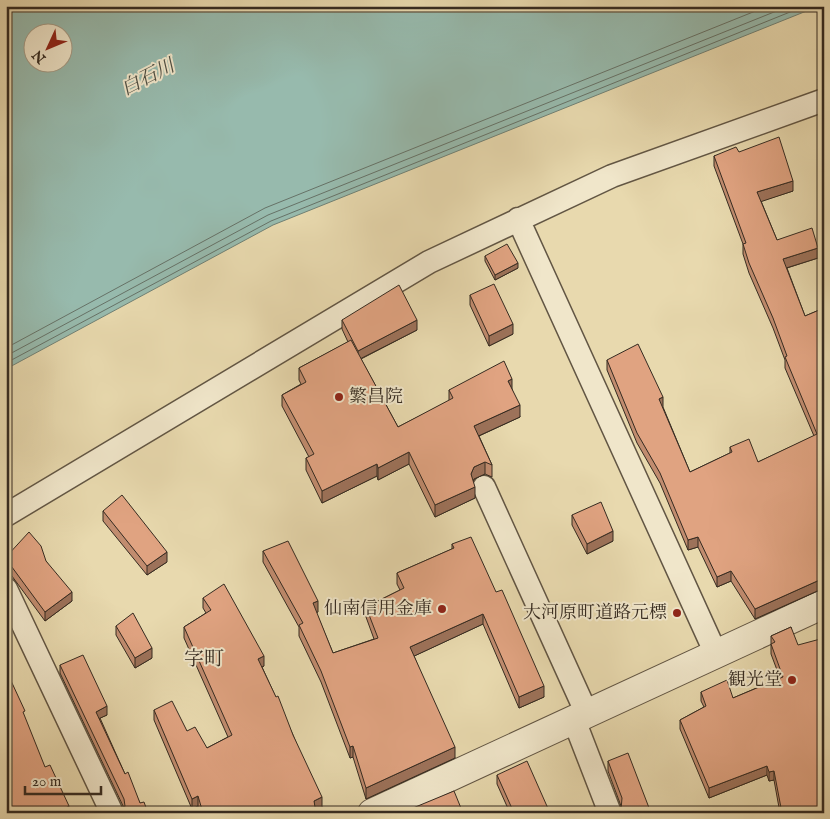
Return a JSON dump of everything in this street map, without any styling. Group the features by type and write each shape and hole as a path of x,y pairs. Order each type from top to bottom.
{"street":[{"path":"6,515 430,262 612,176 824,100"},
{"path":"518,219 716,654"},
{"path":"484,487 581,717 610,813"},
{"path":"6,589 112,813"},
{"path":"372,813 824,604"}],"water":[{"name":"白石川","path":"6,6 819,6 273,225 6,369"}],"building":[{"path":"779,137 793,181 757,192 777,240 812,228 818,248 783,259 805,316 824,308 824,578 755,609 731,571 717,577 698,537 688,540 660,473 637,433 607,360 638,344 663,397 659,399 690,472 732,452 730,447 749,439 758,462 817,434 785,357 787,356 773,318 749,263 743,244 746,243 714,156 736,147 739,152"},
{"path":"507,244 518,263 495,275 485,256"},
{"path":"494,284 513,324 489,336 470,295"},
{"path":"399,285 417,320 358,351 342,320"},
{"path":"351,340 398,427 453,398 449,390 504,361 512,379 508,381 520,405 474,426 492,465 485,462 474,467 471,474 475,487 435,505 409,452 378,468 377,464 322,491 306,458 314,454 282,395 306,382 299,368"},
{"path":"122,495 167,552 147,566 103,511"},
{"path":"601,502 613,531 587,544 572,515"},
{"path":"29,532 41,546 46,561 72,592 45,612 6,559"},
{"path":"471,537 496,592 502,590 544,686 519,697 483,614 410,647 455,747 366,788 353,746 350,747 321,671 299,625 303,623 263,551 288,541 318,601 313,603 333,653 378,638 366,607 404,588 397,573 454,548 452,544"},
{"path":"224,584 264,656 258,659 276,697 278,696 293,735 322,797 314,801 316,813 203,813 198,796 192,799 154,710 172,701 187,731 195,727 207,748 232,735 184,627 211,610 203,598"},
{"path":"133,613 152,648 135,658 116,626"},
{"path":"791,627 798,645 824,638 824,813 782,813 774,771 769,772 767,766 709,788 680,720 706,706 701,692 727,680 733,698 783,677 771,644 775,642 771,636"},
{"path":"83,655 107,706 96,712 125,774 128,772 140,803 144,802 148,813 122,813 125,806 124,799 60,665"},
{"path":"6,670 25,711 23,712 45,767 50,765 69,806 57,813 6,813"},
{"path":"628,753 651,813 622,813 622,798 608,761"},
{"path":"527,761 550,813 514,813 497,775"},
{"path":"454,791 463,813 401,813"}],"place":[{"name":"繁昌院","path":"339,397"},
{"name":"仙南信用金庫","path":"442,609"},
{"name":"大河原町道路元標","path":"677,613"},
{"name":"観光堂","path":"792,680"}],"district":[{"name":"字町","path":"204,659"}]}
